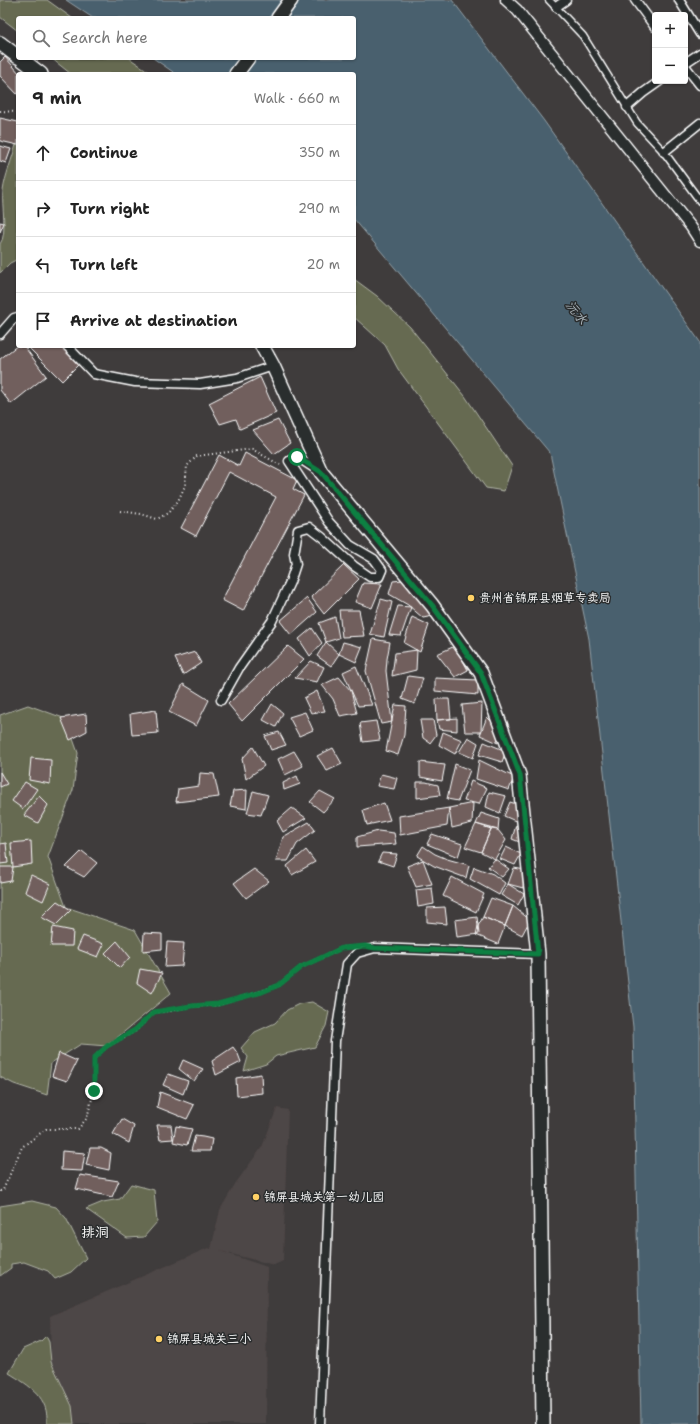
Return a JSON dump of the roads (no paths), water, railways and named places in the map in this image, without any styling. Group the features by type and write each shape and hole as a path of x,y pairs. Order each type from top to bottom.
{"main road":[{"path":"279,16 291,0"},
{"path":"0,43 16,55"},
{"path":"23,60 38,72"},
{"path":"238,72 246,60"},
{"path":"263,348 273,366 321,472 432,605 481,673 520,775 538,954 544,1424"}],"street":[{"path":"506,0 517,10 691,227 700,241"},
{"path":"549,0 583,36 637,123 664,152 700,201"},
{"path":"556,7 566,0"},
{"path":"635,0 652,22"},
{"path":"679,0 700,34"},
{"path":"688,63 700,53"},
{"path":"688,69 700,85"},
{"path":"627,107 656,84"},
{"path":"664,152 700,123"},
{"path":"0,334 16,318"},
{"path":"69,348 94,374 135,382 200,384 236,378 273,366"},
{"path":"221,700 239,668 272,621 290,582 296,564 294,554 298,530 309,527 322,536 354,566 370,577 379,577 382,570 374,559 350,544 329,522 289,461 297,457 321,472"},
{"path":"320,1424 335,1041 347,964 357,953 375,948 538,954"}],"water":[{"name":"沅水","path":"66,0 452,0 544,121 700,342 700,1424 641,1424 633,1027 589,639 550,453 356,221 356,72 173,72 156,60 356,60 356,16 90,16"}],"place":[{"name":"贵州省锦屏县烟草专卖局","path":"471,598"},
{"name":"锦屏县城关第一幼儿园","path":"256,1197"},
{"name":"锦屏县城关三小","path":"159,1339"}],"district":[{"name":"排洞","path":"95,1232"}]}
